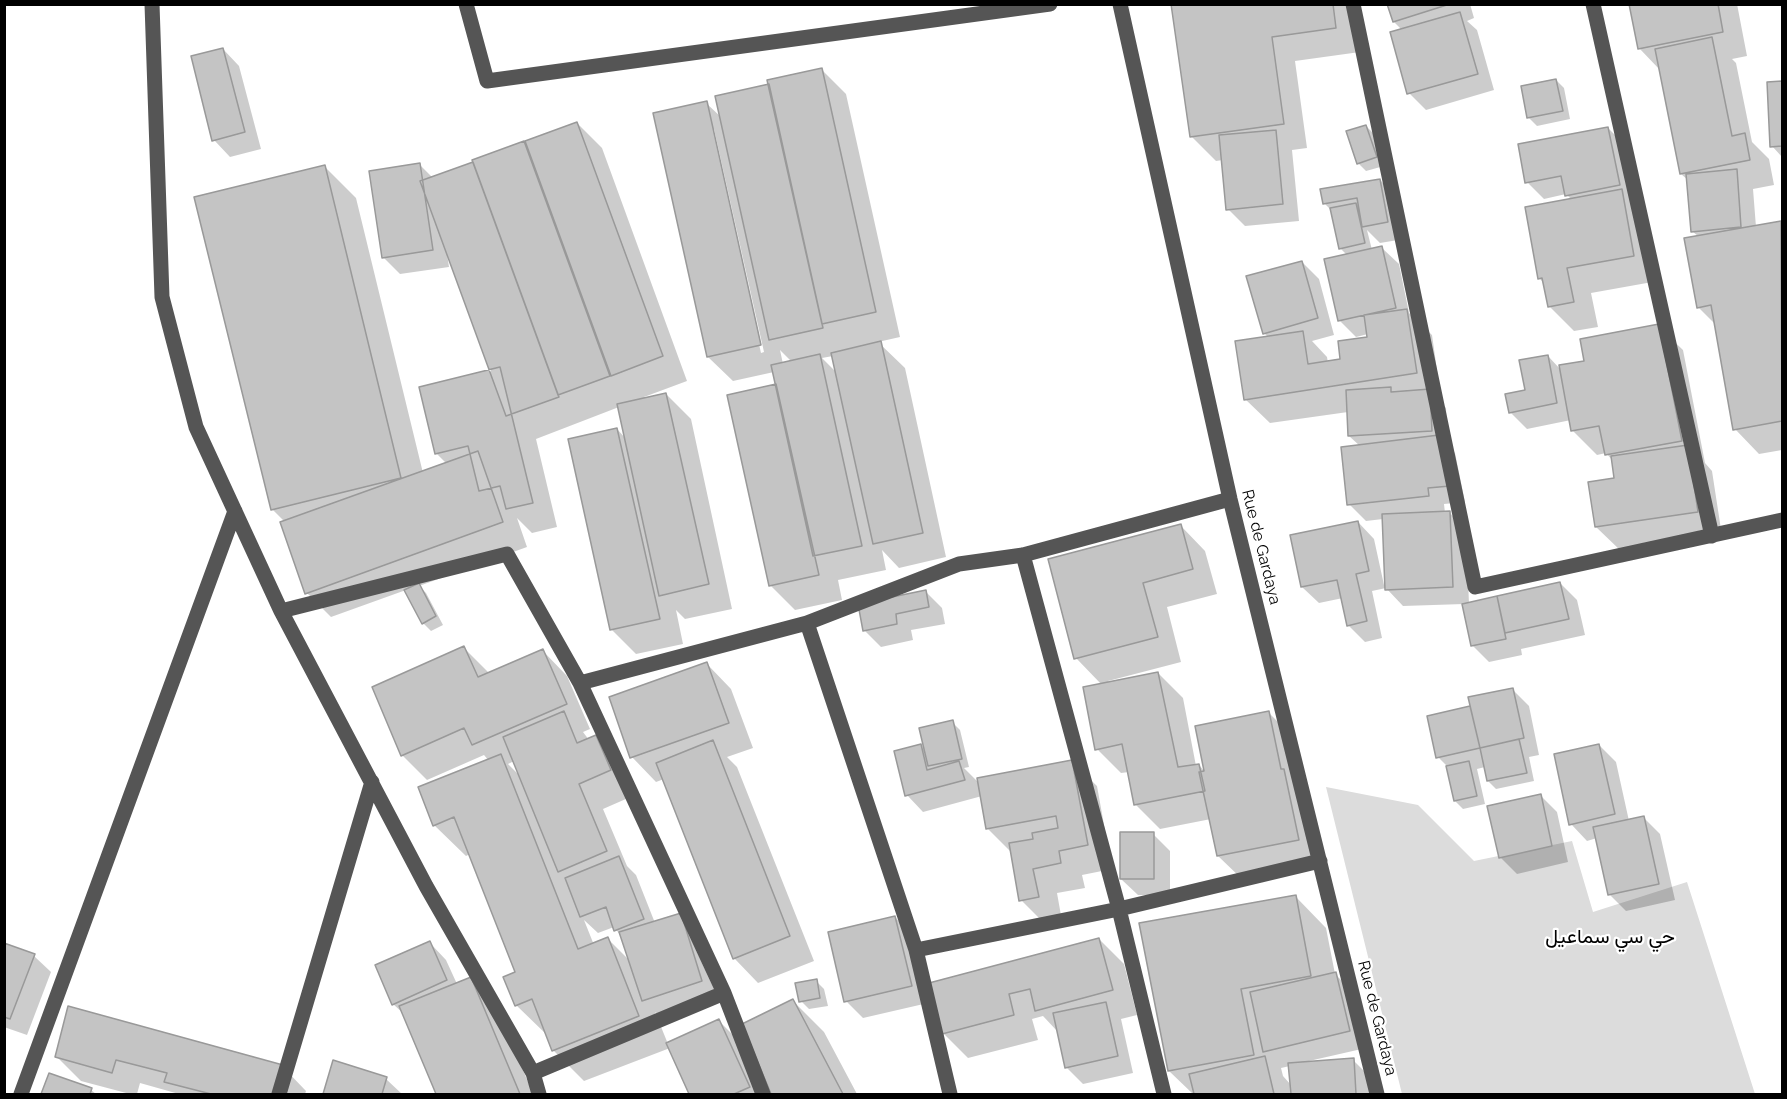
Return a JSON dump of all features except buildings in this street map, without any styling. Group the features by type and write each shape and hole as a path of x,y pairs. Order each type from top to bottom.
{"street":[{"path":"152,4 162,297 196,427 281,611 426,886 533,1073 539,1095"},
{"path":"466,4 487,81 1050,4"},
{"name":"Rue de Gardaya","path":"1120,4 1230,499 1377,1095"},
{"path":"1353,4 1475,587 1782,520"},
{"path":"1593,4 1712,536"},
{"path":"580,683 807,623 959,564 1023,555 1230,499"},
{"path":"21,1095 235,511"},
{"path":"281,611 507,554 580,683 724,993 763,1095"},
{"path":"1023,555 1119,909 1164,1095"},
{"path":"807,623 916,950 950,1095"},
{"path":"279,1095 372,782"},
{"path":"916,950 1119,909 1320,861"},
{"path":"533,1073 724,993"}],"shaded area":[{"path":"1326,787 1418,805 1474,861 1572,841 1593,912 1687,882 1755,1094 1402,1094"}],"district":[{"name":"حي سي سماعيل","path":"1610,937"}]}
